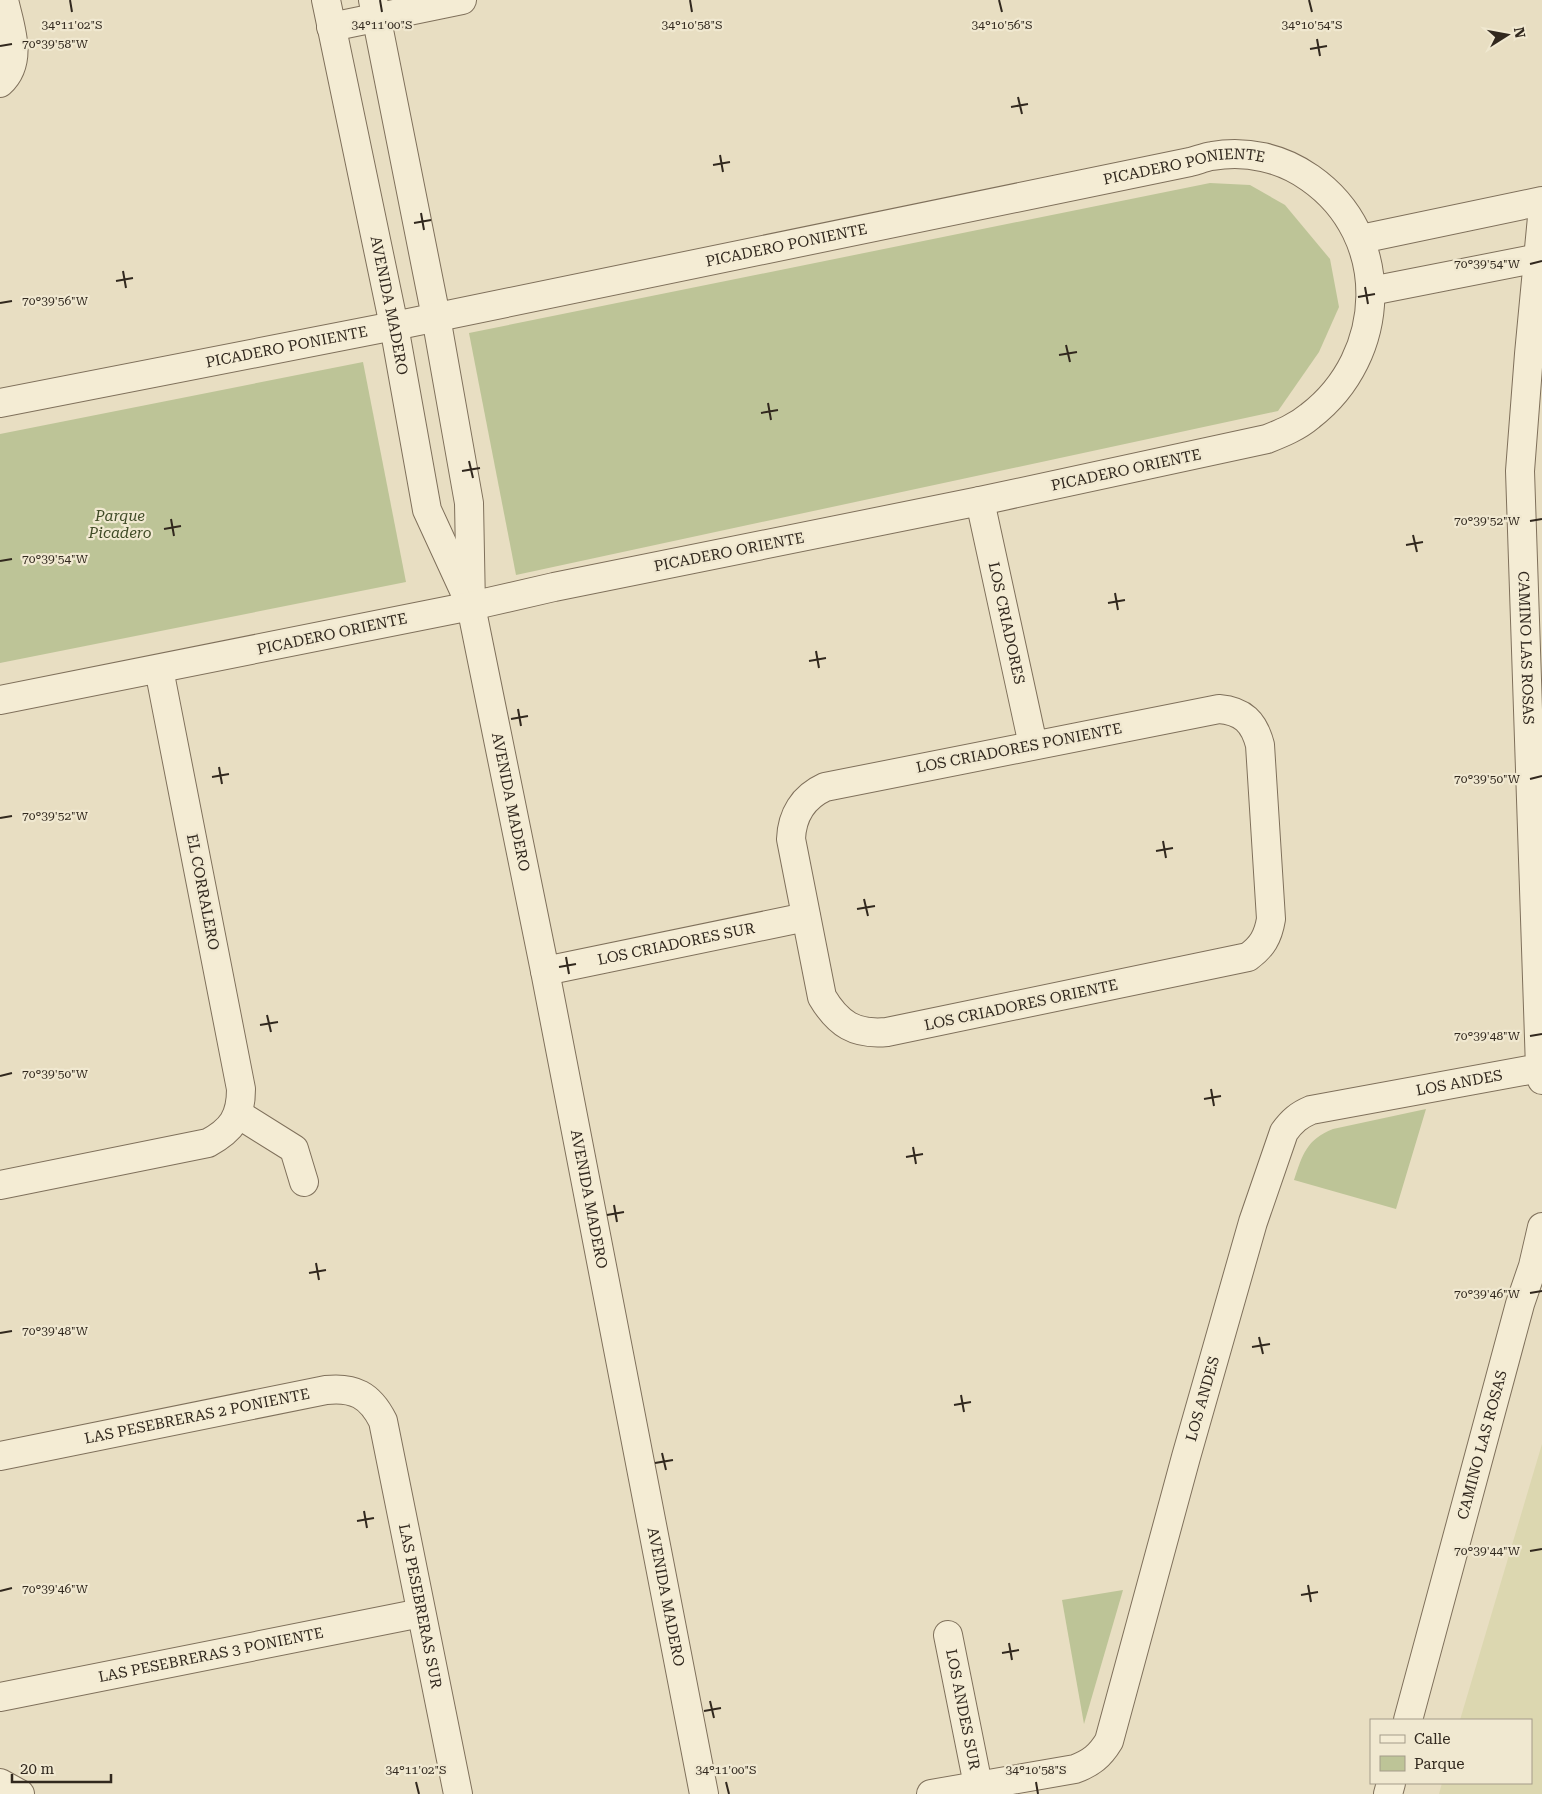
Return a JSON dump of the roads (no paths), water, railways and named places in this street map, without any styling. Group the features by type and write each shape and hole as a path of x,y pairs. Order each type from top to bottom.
{"street":[{"path":"0,83 10,69 14,57 14,46 4,0"},
{"name":"AVENIDA MADERO","path":"326,0 394,326 427,510 471,606"},
{"path":"331,27 375,9 462,0"},
{"name":"AVENIDA MADERO","path":"375,9 436,317 469,503 471,606 545,971 704,1794"},
{"name":"PICADERO PONIENTE","path":"0,403 394,326 1212,156 1235,154 1257,156 1279,161 1300,171 1321,186 1339,204 1360,239"},
{"path":"1360,239 1542,201"},
{"name":"CAMINO LAS ROSAS","path":"1541,1074 1520,471 1542,217"},
{"name":"PICADERO ORIENTE","path":"0,700 471,606 573,583 980,501 1267,439 1289,430 1310,417 1344,383 1356,361 1365,339 1370,315 1371,291 1369,270 1360,239"},
{"path":"1371,291 1539,258"},
{"name":"LOS CRIADORES","path":"980,501 1033,745"},
{"name":"EL CORRALERO","path":"0,1184 208,1143 226,1131 238,1114 242,1089 159,669"},
{"name":"LOS CRIADORES PONIENTE","path":"806,917 791,839 794,818 799,808 815,792 825,787 1219,709 1231,710 1242,715 1251,723 1257,733 1260,745 1271,919 1268,935 1259,949 1248,958 1234,962"},
{"name":"LOS CRIADORES SUR","path":"545,971 806,917"},
{"name":"LOS CRIADORES ORIENTE","path":"806,917 822,997 829,1010 850,1027 875,1033 1234,962"},
{"name":"LOS ANDES","path":"931,1794 1075,1769 1094,1760 1109,1741 1186,1457 1253,1222 1284,1132 1291,1122 1299,1115 1311,1110 1541,1074"},
{"path":"238,1114 294,1149 304,1182"},
{"name":"CAMINO LAS ROSAS","path":"1408,1719 1517,1314 1533,1266 1542,1227"},
{"name":"LAS PESEBRERAS 2 PONIENTE","path":"0,1456 338,1389 350,1390 360,1394 378,1410 383,1421"},
{"name":"LAS PESEBRERAS SUR","path":"383,1421 458,1794"},
{"name":"LAS PESEBRERAS 3 PONIENTE","path":"0,1697 421,1613"},
{"name":"LOS ANDES SUR","path":"948,1635 978,1785"},
{"path":"0,1783 20,1794"}],"park label":[{"name":"Parque Picadero","path":"120,524"}]}
